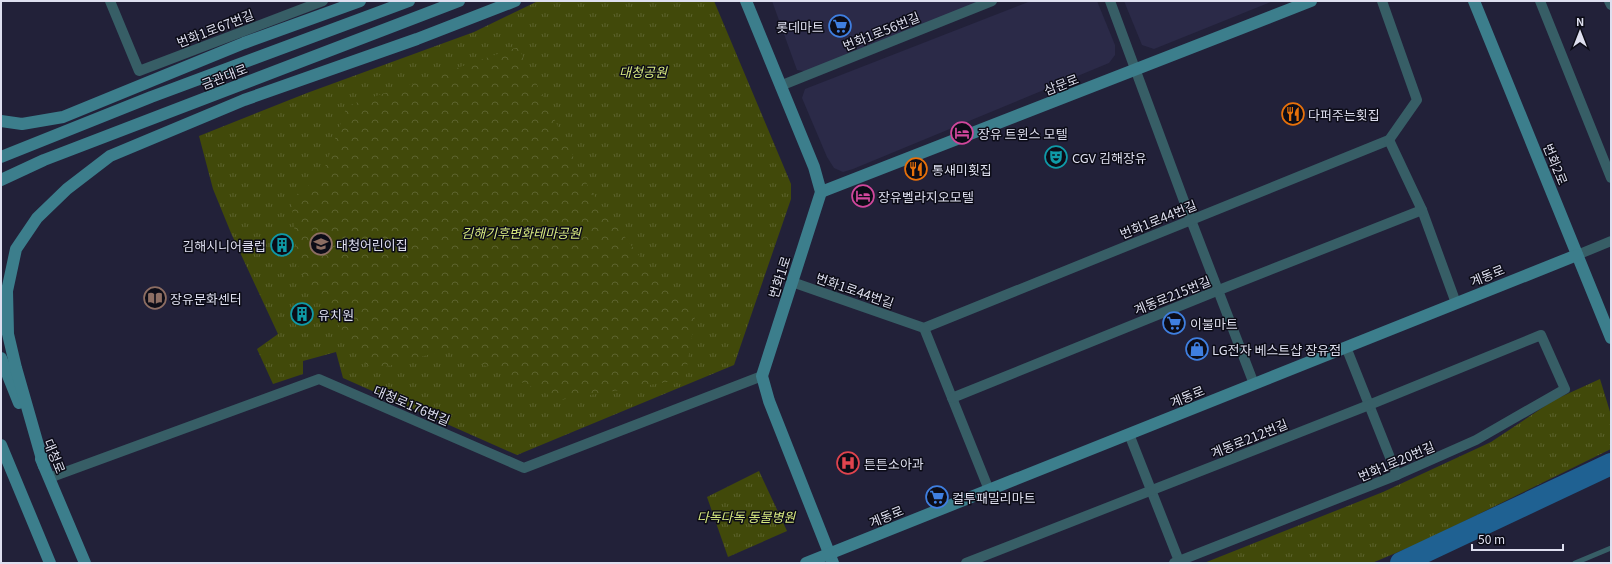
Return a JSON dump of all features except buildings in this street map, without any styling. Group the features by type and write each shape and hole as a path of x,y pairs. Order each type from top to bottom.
{"main road":[{"path":"1,121 22,124 63,117 244,43 360,1"},
{"name":"금관대로","path":"1,157 144,99 409,1"},
{"name":"금관대로","path":"1,180 44,160 459,1"},
{"path":"44,466 8,334 7,291 16,249 37,218 67,189 110,156 244,100 417,39 515,1"},
{"path":"746,1 814,167 822,192"},
{"name":"삼문로","path":"822,192 1310,1"},
{"name":"번화2로","path":"1474,1 1611,338"},
{"path":"157,78 301,41"},
{"path":"244,100 321,54"},
{"name":"번화1로","path":"762,376 822,192"},
{"name":"계동로","path":"806,563 832,558 989,490 1577,255"},
{"name":"대청로","path":"1,358 85,563"},
{"path":"762,376 769,401 832,558"},
{"path":"1,445 50,563"},
{"path":"1,460 16,484"}],"street":[{"name":"번화1로67번길","path":"110,1 139,71 302,5 323,1"},
{"name":"번화1로56번길","path":"780,86 992,1"},
{"path":"1110,1 1191,220 1254,384"},
{"path":"1382,1 1417,100 1389,140 1422,210 1456,303"},
{"path":"1540,1 1611,178"},
{"path":"1609,1 1611,5"},
{"name":"번화1로44번길","path":"792,282 924,328 1389,140"},
{"name":"계동로215번길","path":"952,398 1422,210"},
{"path":"1577,255 1611,241"},
{"path":"924,328 989,490"},
{"name":"계동로212번길","path":"966,563 1369,405 1541,335"},
{"name":"번화1로20번길","path":"1177,562 1397,475 1476,440 1565,389 1541,335"},
{"path":"1346,347 1397,475"},
{"name":"대청로176번길","path":"49,478 319,380 524,468 762,376"},
{"path":"1129,434 1152,491 1177,562"}],"lane":[{"path":"1575,563 1611,548"}],"shaded area":[{"path":"772,1 985,1 809,72 797,70"},
{"path":"1031,1 1097,1 1115,45 1115,55 1109,63 853,169 843,172 834,168 827,157 802,98 805,89"},
{"path":"1124,1 1273,1 1154,49 1142,45"}],"green space":[{"name":"김해기후변화테마공원","path":"538,1 714,1 791,184 791,199 734,365 517,455 343,378 336,352 303,361 303,374 273,384 257,349 278,334 231,233 213,189 199,136 307,93 474,32"},
{"path":"518,47 590,190 660,284 696,310 685,379 560,400 449,349 371,371 299,270 291,199 322,175 347,106"},
{"path":"1600,379 1611,415 1611,449 1422,542 1372,563 1204,563 1383,492 1491,442 1554,400"},
{"name":"다독다독 동물병원","path":"759,471 787,531 728,557 707,497"}],"waterway":[{"path":"1401,563 1611,464"}],"place":[{"name":"롯데마트","path":"840,26"},
{"name":"다퍼주는횟집","path":"1293,114"},
{"name":"장유 트윈스 모텔","path":"962,133"},
{"name":"CGV 김해장유","path":"1056,157"},
{"name":"통새미횟집","path":"916,169"},
{"name":"장유벨라지오모텔","path":"863,196"},
{"name":"대청어린이집","path":"321,244"},
{"name":"김해시니어클럽","path":"282,245"},
{"name":"장유문화센터","path":"155,298"},
{"name":"유치원","path":"302,314"},
{"name":"이불마트","path":"1174,323"},
{"name":"LG전자 베스트샵 장유점","path":"1197,349"},
{"name":"튼튼소아과","path":"848,463"},
{"name":"컬투패밀리마트","path":"937,497"}],"park label":[{"name":"대청공원","path":"643,71"}]}
